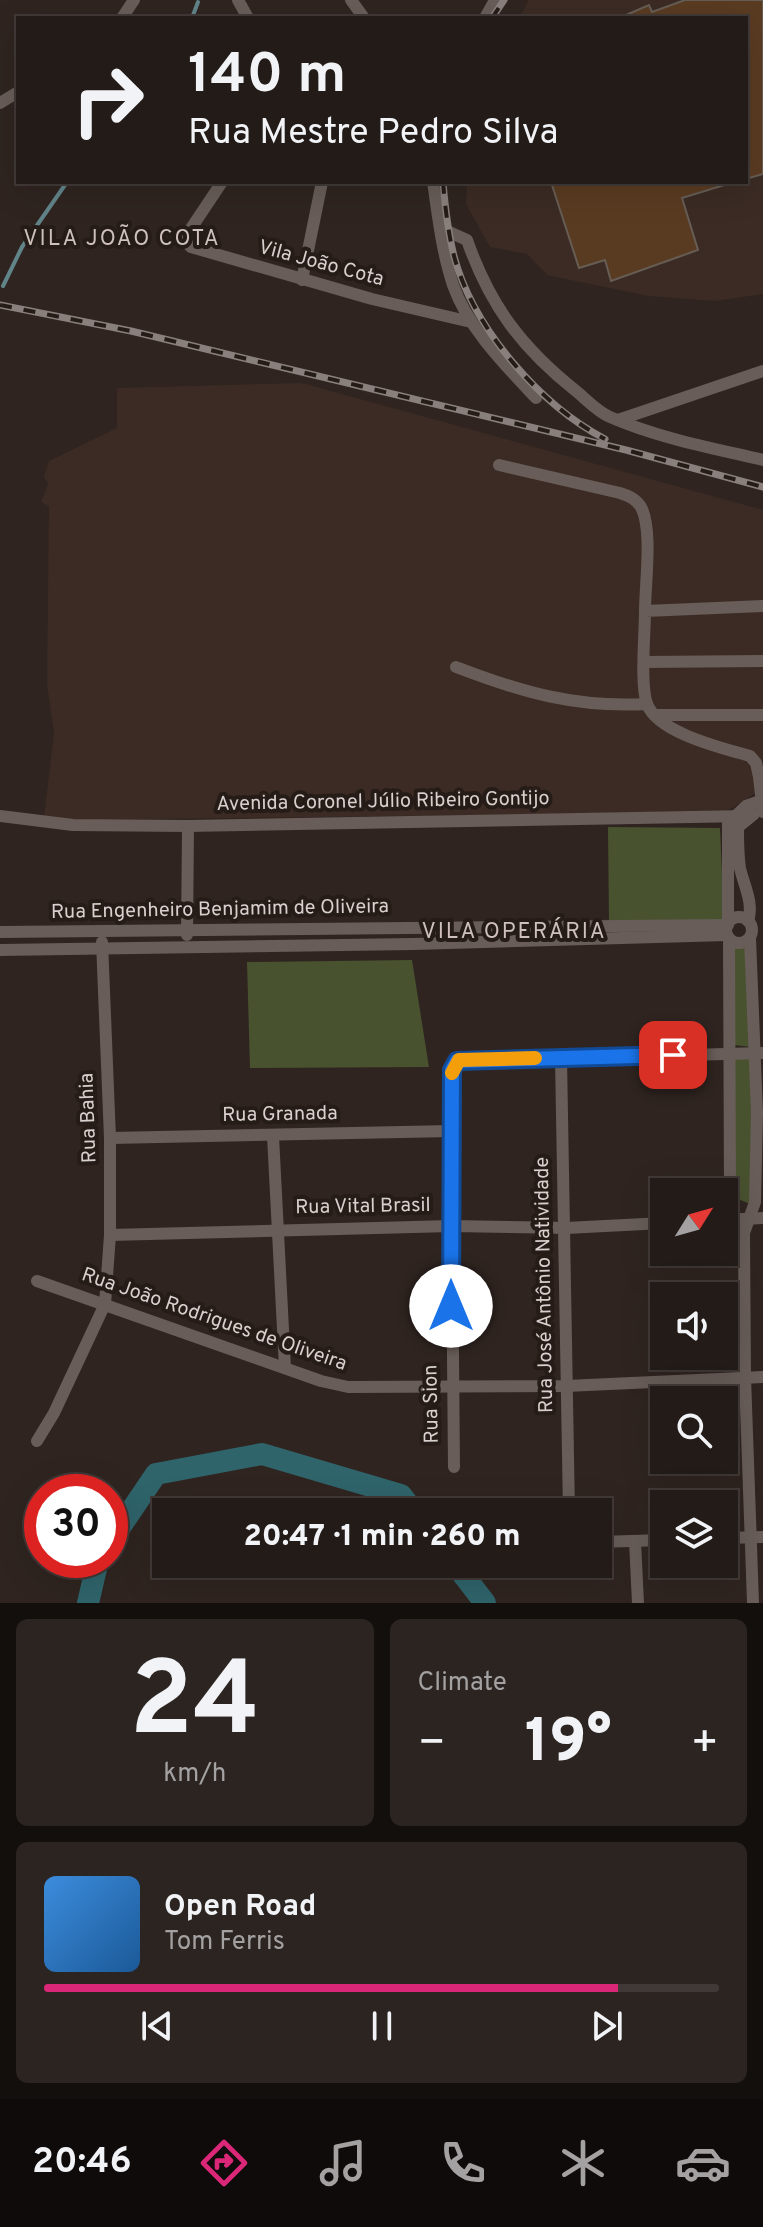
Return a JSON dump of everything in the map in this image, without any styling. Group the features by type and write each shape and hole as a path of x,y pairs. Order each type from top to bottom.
{"street":[{"name":"Vila João Cota","path":"221,184 188,233 186,242 197,251 471,322"},
{"path":"302,280 322,184"},
{"path":"433,184 453,286 471,322 536,398"},
{"path":"440,228 467,240 480,278 504,320 560,378 607,416 684,441 763,460"},
{"path":"618,420 763,371"},
{"path":"499,465 620,493 640,505 646,521 644,662 647,704 655,715 676,731 750,756 756,763 762,806 738,827 740,864 754,930 760,1053 757,1218 744,1233 745,1377 753,1603"},
{"path":"645,611 763,606"},
{"path":"644,662 763,661"},
{"path":"456,667 547,698 596,704 647,704"},
{"path":"655,715 763,715"},
{"name":"Avenida Coronel Júlio Ribeiro Gontijo","path":"0,816 73,825 188,826 734,814 762,806"},
{"path":"730,1178 727,836 728,823 734,814 749,816"},
{"path":"186,946 188,826"},
{"path":"728,930 735,918 754,930"},
{"name":"Rua Engenheiro Benjamim de Oliveira","path":"0,932 187,929 728,930"},
{"path":"728,930 737,943 754,930"},
{"name":"Rua Bahia","path":"102,931 110,1138 110,1235 105,1304"},
{"name":"Rua Engenheiro Benjamim de Oliveira","path":"0,950 414,944 569,931"},
{"path":"561,1058 760,1053"},
{"name":"Rua Sion","path":"454,1467 452,1070 457,1061 464,1059 561,1058"},
{"name":"Rua José Antônio Natividade","path":"561,1058 569,1498"},
{"name":"Rua Granada","path":"110,1138 451,1131"},
{"path":"273,1136 285,1368"},
{"name":"Rua Vital Brasil","path":"110,1235 451,1226 566,1228 650,1224"},
{"path":"738,1228 744,1233"},
{"name":"Rua João Rodrigues de Oliveira","path":"37,1281 348,1387 566,1386 763,1377"},
{"path":"37,1441 54,1413 105,1304"},
{"path":"738,1537 763,1537"},
{"path":"612,1542 650,1540"},
{"path":"635,1541 638,1603"}],"shaded area":[{"path":"529,0 763,0 763,294 715,301 648,296 547,275 527,254 490,247 466,204 467,184 748,184 748,16 520,16"},
{"path":"302,383 763,510 763,789 725,812 76,820 44,817 54,733 47,684 49,506 41,502 48,484 44,476 49,461 117,428 117,388"}],"green space":[{"path":"608,827 720,828 724,920 609,921"},
{"path":"749,946 751,1047 734,1045 733,948"},
{"path":"412,960 429,1067 250,1068 247,962"},
{"path":"734,1057 754,1057 753,1205 738,1199 738,1178 735,1178"}],"building":[{"path":"685,0 763,0 763,174 748,178 748,16 624,16 649,5 652,12"},
{"path":"552,184 728,184 682,198 698,250 611,281 605,260 579,268"}],"waterway":[{"path":"193,16 198,2"},
{"path":"3,286 22,247 66,184"},
{"path":"128,1515 156,1474 262,1454 403,1498"},
{"path":"88,1603 94,1578"},
{"path":"466,1578 485,1603"}],"railway":[{"path":"493,16 504,0"},
{"path":"443,184 454,256 463,283 493,337 512,362 557,406 605,439"},
{"path":"0,305 131,331 626,450 763,487"}],"slow traffic":[{"path":"452,1073 454,1064 459,1060 535,1058"}],"district":[{"name":"VILA JOÃO COTA","path":"122,239"},
{"name":"VILA OPERÁRIA","path":"514,932"}],"route":[{"path":"451,1306 452,1070 457,1061 673,1055"}]}
